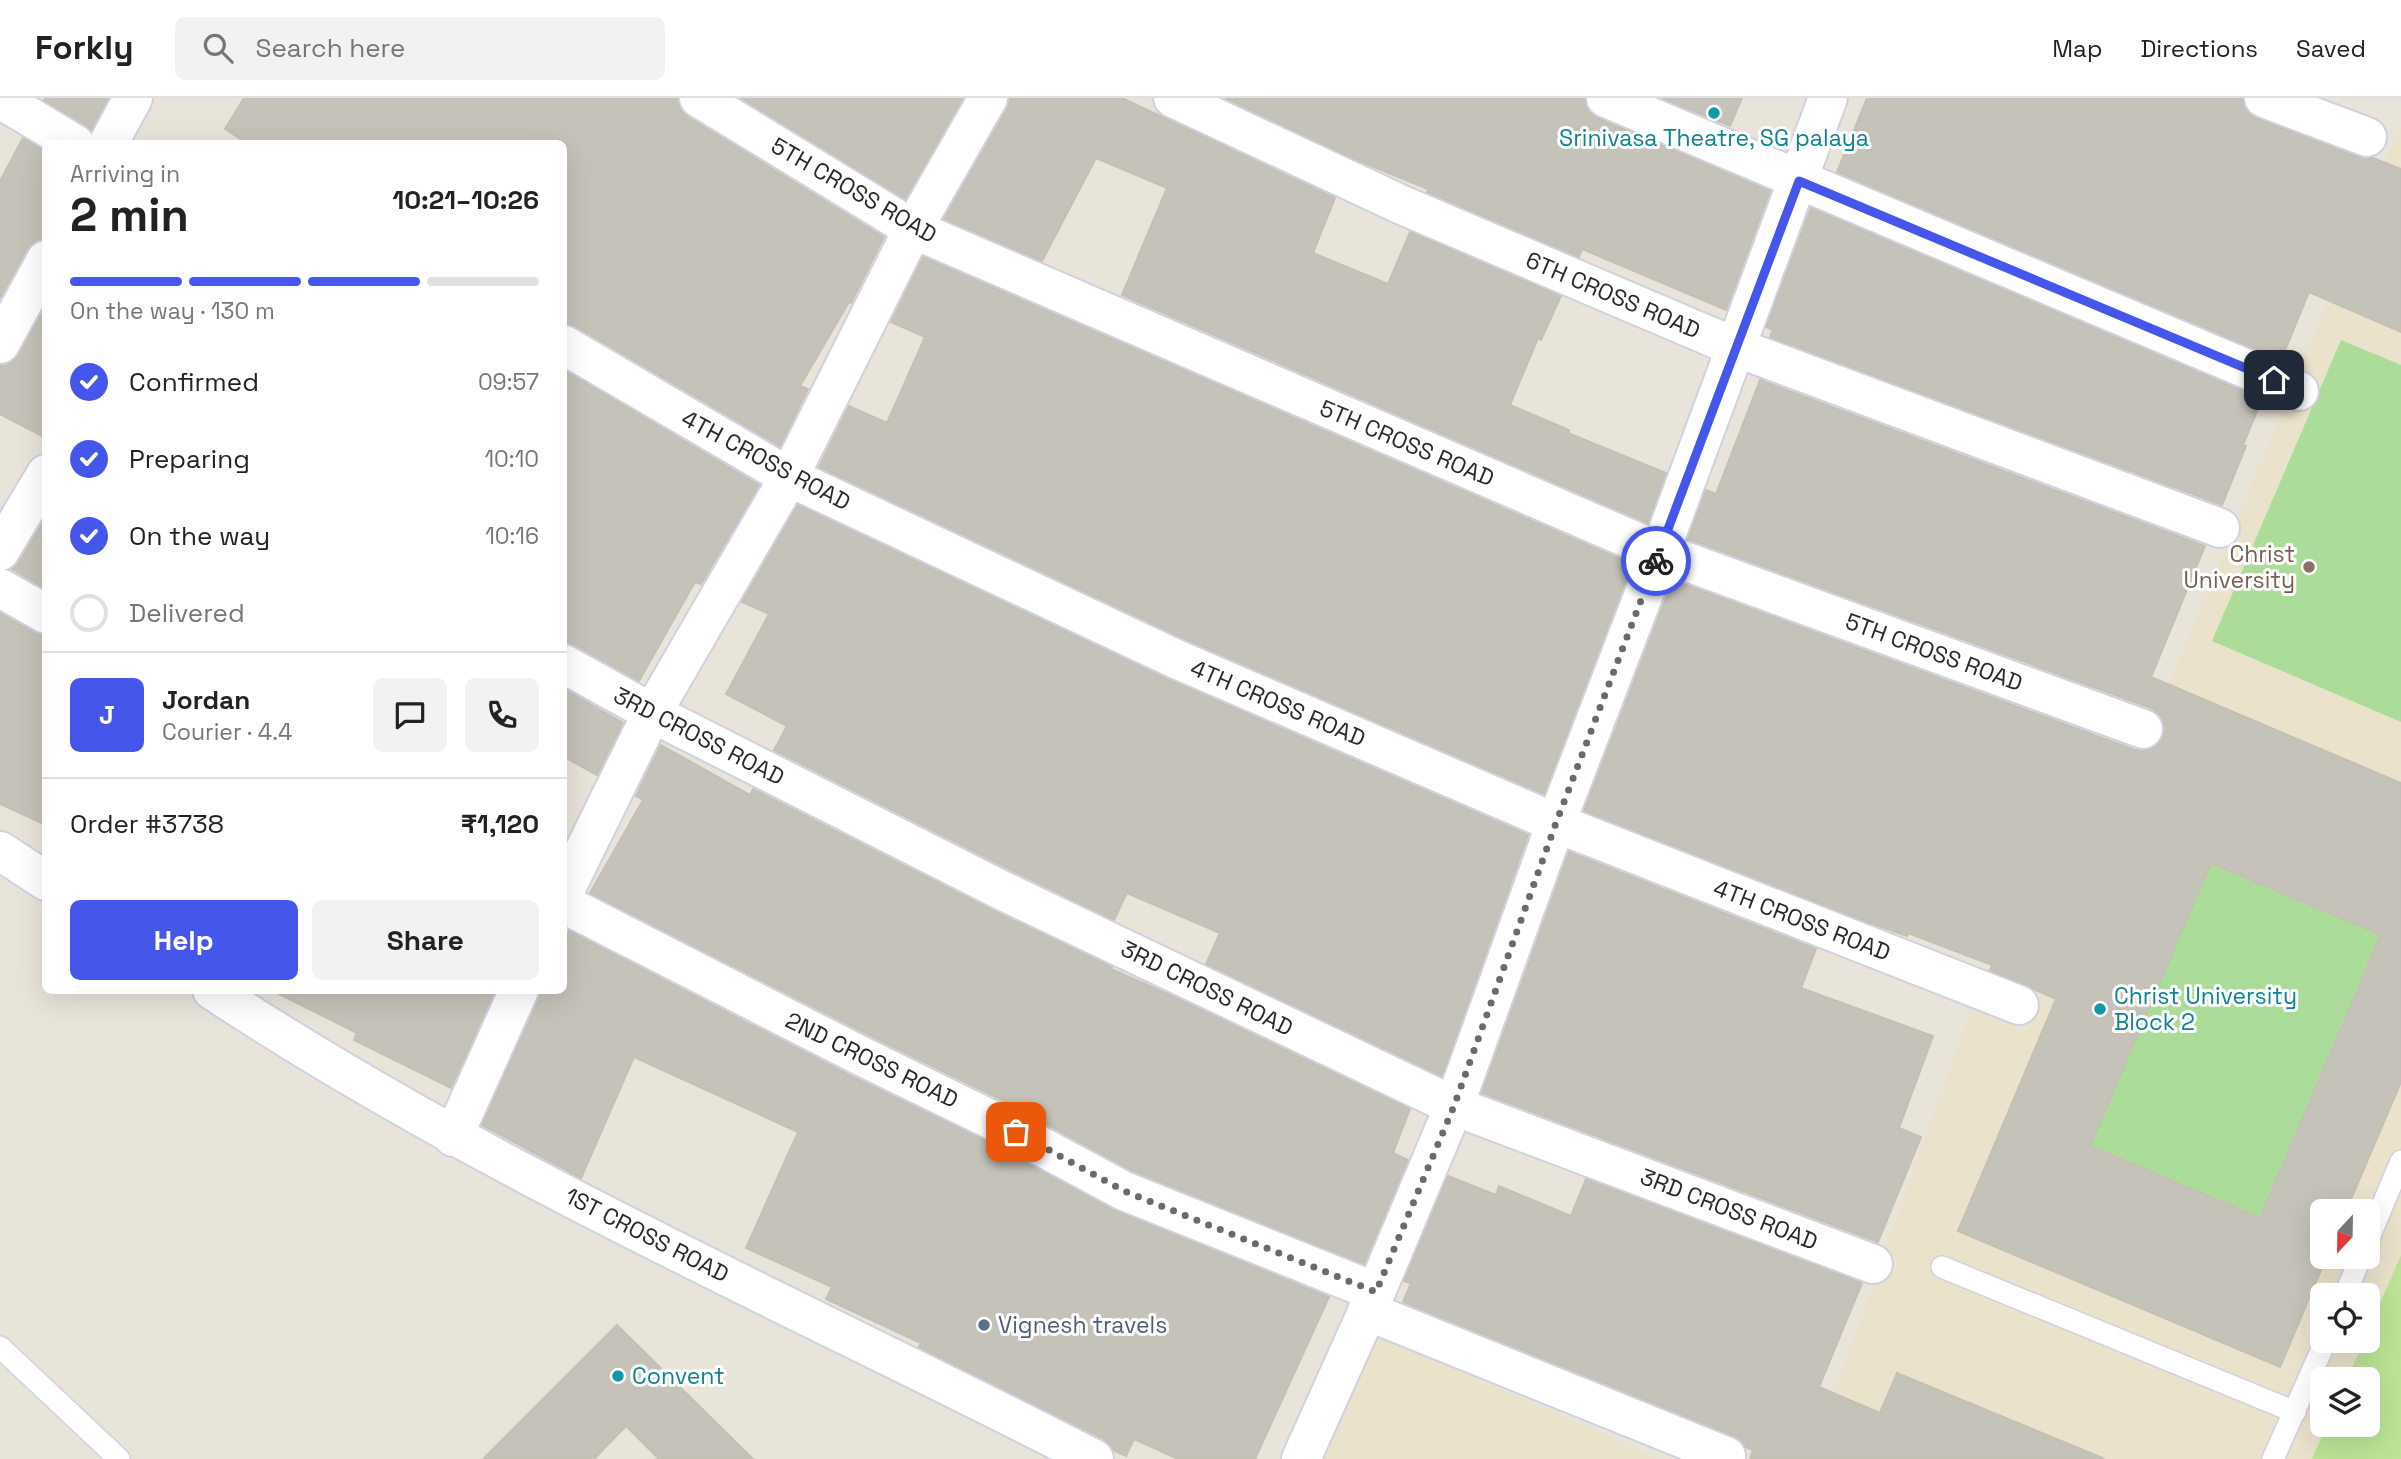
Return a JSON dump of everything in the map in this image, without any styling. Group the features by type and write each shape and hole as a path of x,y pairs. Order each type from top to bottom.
{"street":[{"path":"110,140 133,98"},
{"name":"5TH CROSS ROAD","path":"699,98 913,229 1660,552 2143,729"},
{"path":"567,886 652,713 789,477 913,229 988,98"},
{"name":"6TH CROSS ROAD","path":"1173,98 1402,205 1735,347 2220,528"},
{"path":"1606,98 2300,391"},
{"path":"1301,1459 1454,1106 1556,823 1660,552 1828,98"},
{"path":"2264,98 2367,137"},
{"path":"0,99 68,140"},
{"path":"0,344 42,267"},
{"name":"4TH CROSS ROAD","path":"567,347 789,477 1175,659 1556,823 2019,1005"},
{"path":"0,551 42,481"},
{"path":"0,588 42,612"},
{"name":"3RD CROSS ROAD","path":"567,666 652,713 1001,890 1454,1106 1873,1264"},
{"path":"0,852 42,878"},
{"name":"2ND CROSS ROAD","path":"567,906 994,1121 1124,1191 1726,1456"},
{"name":"1ST CROSS ROAD","path":"218,994 282,1037 453,1137 1094,1459"},
{"path":"453,1137 517,994"}],"lane":[{"path":"2380,1211 2401,1161"},
{"path":"1942,1267 2295,1412"},
{"path":"0,1347 119,1459"},
{"path":"2273,1459 2320,1353"}],"shaded area":[{"name":"Christ University","path":"2401,125 2401,1459 1811,1459 1971,1009 2026,1029"},
{"path":"1378,1334 1658,1459 1324,1459"}],"green space":[{"path":"2341,340 2401,365 2401,722 2212,641"},
{"path":"2211,863 2381,935 2260,1218 2090,1146"},
{"path":"2401,1255 2401,1459 2312,1459 2322,1437 2380,1437 2380,1367 2352,1367 2359,1353 2380,1353 2380,1303"}],"building":[{"path":"108,98 91,130 44,100"},
{"path":"244,98 677,98 680,109 688,117 884,237 851,303 849,302 800,386 808,389 780,446 567,324 567,140 242,140 225,129"},
{"path":"741,98 963,98 905,199"},
{"path":"1010,98 1122,98 1335,198 1313,253 1388,284 1410,232 1561,296 1541,340 1538,338 1510,405 1569,430 1568,433 1666,473 1648,523 1122,295 1167,188 1096,158 1042,261 944,219 1007,109"},
{"path":"1225,98 1585,98 1588,111 1597,118 1770,191 1726,310 1582,249 1579,257 1427,192 1428,189 1352,158"},
{"name":"Srinivasa Theatre, SG palaya","path":"1662,98 1742,98 1730,126"},
{"path":"1867,98 2243,98 2247,111 2256,118 2359,157 2373,158 2401,169 2401,332 2309,292 2281,360 1837,172"},
{"path":"23,138 42,150 42,239 35,241 27,249 0,298 0,181"},
{"path":"1811,208 2262,399 2222,505 1770,337 1773,330 1766,327"},
{"path":"923,257 1632,564 1544,794 1185,639 819,467 849,406 887,423 925,337 891,322"},
{"path":"42,313 42,436 0,414 0,366 11,363 19,355"},
{"path":"567,372 759,485 701,584 695,582 639,681 567,643"},
{"path":"1760,380 2205,546 2151,677 2401,783 2401,1082 2351,1199 2310,1199 2310,1269 2321,1269 2316,1283 2310,1283 2310,1296 2280,1367 1958,1231 2056,999 1990,970 1992,965 1908,933 1907,936 1864,921 1584,811 1673,580 2135,750 2147,750 2157,745 2163,737 2164,725 2159,715 2151,708 1688,539 1706,490 1716,494","holes":["2211,863 2381,935 2260,1218 2090,1146"]},
{"path":"798,505 1167,679 1528,835 1442,1076 1206,964 1220,933 1127,893 1114,920 774,750 787,726 726,694 769,614 742,602"},
{"path":"42,524 42,587 12,569"},
{"path":"0,613 42,635 42,823 0,804"},
{"path":"567,691 623,723 597,775 567,759"},
{"path":"661,745 750,795 753,789 992,910 1112,967 1111,969 1410,1109 1393,1153 1408,1160 1364,1264 1133,1171 1004,1101 590,893 643,800 636,796"},
{"path":"1569,852 1816,949 1801,988 1933,1036 1899,1128 1921,1137 1878,1242 1482,1093"},
{"path":"569,931 853,1077 984,1140 1114,1210 1329,1297 1255,1459 1178,1459 1134,1439 1126,1456 1113,1450 1104,1439 919,1347 921,1343 826,1299 832,1287 746,1248 798,1132 634,1057 581,1178 482,1125 540,994 567,994"},
{"path":"279,994 493,994 451,1088 354,1040 357,1033"},
{"path":"1448,1176 1496,1195 1499,1186 1571,1216 1586,1179 1862,1283 1819,1387 1880,1413 1897,1373 2105,1459 1750,1459 1753,1450 1745,1447 1734,1436 1403,1302 1411,1283 1404,1281"},
{"name":"Convent","path":"617,1325 753,1459 659,1459 626,1426 594,1459 483,1459"}],"way so far":[{"path":"1016,1132 1124,1191 1376,1292 1454,1106 1556,823 1656,561"}],"place":[{"name":"Srinivasa Theatre, SG palaya","path":"1714,113"},
{"name":"Christ University","path":"2309,567"},
{"name":"Christ University Block 2","path":"2100,1009"},
{"name":"Vignesh travels","path":"984,1325"},
{"name":"Convent","path":"618,1376"}],"route":[{"path":"1656,561 1799,181 2274,380"}]}
